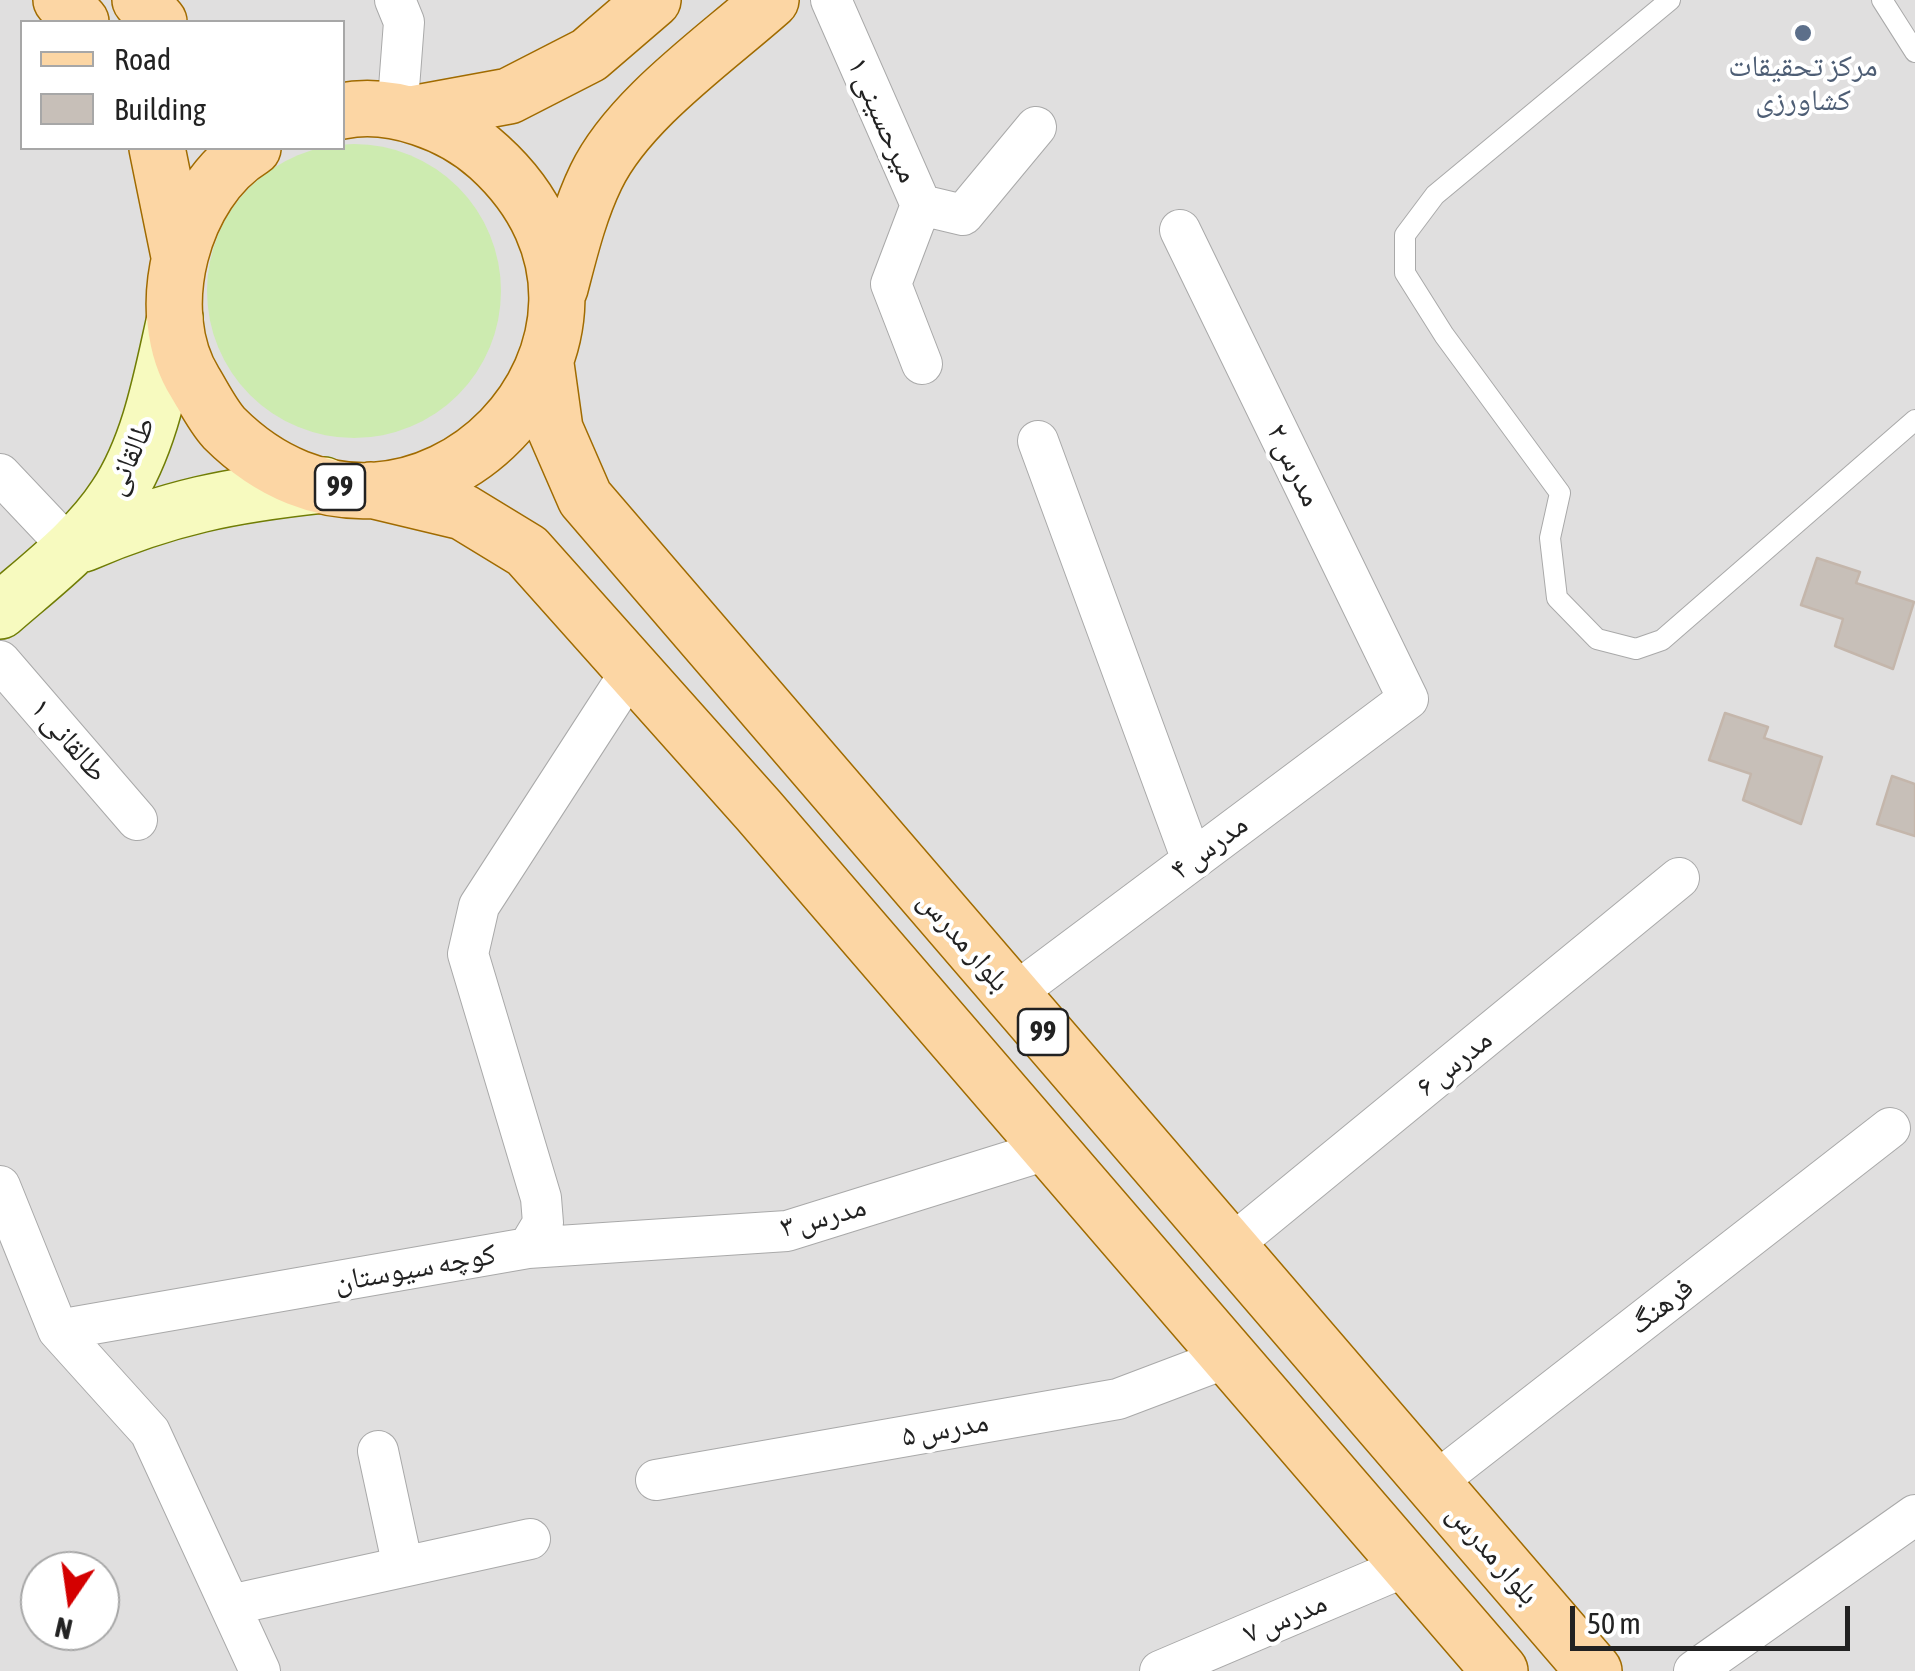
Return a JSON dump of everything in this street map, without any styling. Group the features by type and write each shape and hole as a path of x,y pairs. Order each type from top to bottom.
{"main road":[{"path":"61,0 79,20"},
{"path":"140,0 157,20"},
{"path":"368,111 509,96 589,56 653,0"},
{"name":"99","path":"347,488 428,480 478,454 520,414 546,364 573,235 598,173 643,114 771,0"},
{"name":"99","path":"368,111 470,140 517,182 547,238 557,301"},
{"path":"157,150 180,256"},
{"name":"99","path":"249,150 240,155 202,200 180,256 175,318 190,376 222,426 268,464 347,488 462,512 527,552 770,824 1500,1671"},
{"name":"طالقانی","path":"0,611 71,549 117,495 142,440 175,318"},
{"name":"بلوار مدرس","path":"546,364 555,429 585,498 1594,1671"},
{"path":"71,549 152,514 228,495 347,488"},
{"path":"770,824 824,778"}],"street":[{"path":"368,111 404,22 395,0"},
{"name":"میرحسینی ۱","path":"831,0 921,205 963,215 1036,127"},
{"path":"921,205 891,284 922,364"},
{"name":"مدرس ۲","path":"1180,230 1408,700"},
{"path":"1038,441 1192,860"},
{"path":"0,474 71,549"},
{"name":"طالقانی ۱","path":"0,660 137,820"},
{"name":"کوچه سیوستان","path":"58,1330 528,1248 544,1224 540,1198 468,954 479,906 633,668"},
{"name":"مدرس ۴","path":"1012,996 1408,700"},
{"name":"مدرس ۶","path":"1229,1248 1679,878"},
{"name":"فرهنگ","path":"1433,1484 1890,1128"},
{"name":"مدرس ۳","path":"528,1248 787,1231 1050,1150"},
{"path":"0,1186 58,1330 150,1432 260,1671"},
{"name":"مدرس ۵","path":"656,1480 1118,1400 1229,1358"},
{"path":"378,1450 403,1567"},
{"path":"1694,1671 1915,1516"},
{"path":"230,1606 530,1538"},
{"name":"مدرس ۷","path":"1160,1671 1409,1565"}],"lane":[{"path":"1670,0 1435,196 1405,235 1405,273 1444,335 1560,494 1550,538 1556,598 1597,640 1636,648 1662,640 1915,420"},
{"path":"1882,0 1915,52"}],"shaded area":[{"path":"0,0 1915,0 1915,1671 0,1671"}],"green space":[{"path":"354,144 383,147 435,169 458,187 476,210 498,262 498,320 476,372 458,395 435,413 383,435 325,435 273,413 250,395 232,372 210,320 210,262 232,210 250,187 273,169 316,150 345,150 345,145"}],"building":[{"path":"1817,558 1860,572 1856,583 1914,602 1893,669 1835,646 1843,619 1801,605"},
{"path":"1725,713 1768,727 1764,738 1822,757 1801,824 1743,800 1751,774 1709,760"},
{"path":"1892,776 1915,784 1915,836 1877,824"}],"place":[{"name":"مرکز تحقیقات کشاورزی","path":"1803,33"}]}
